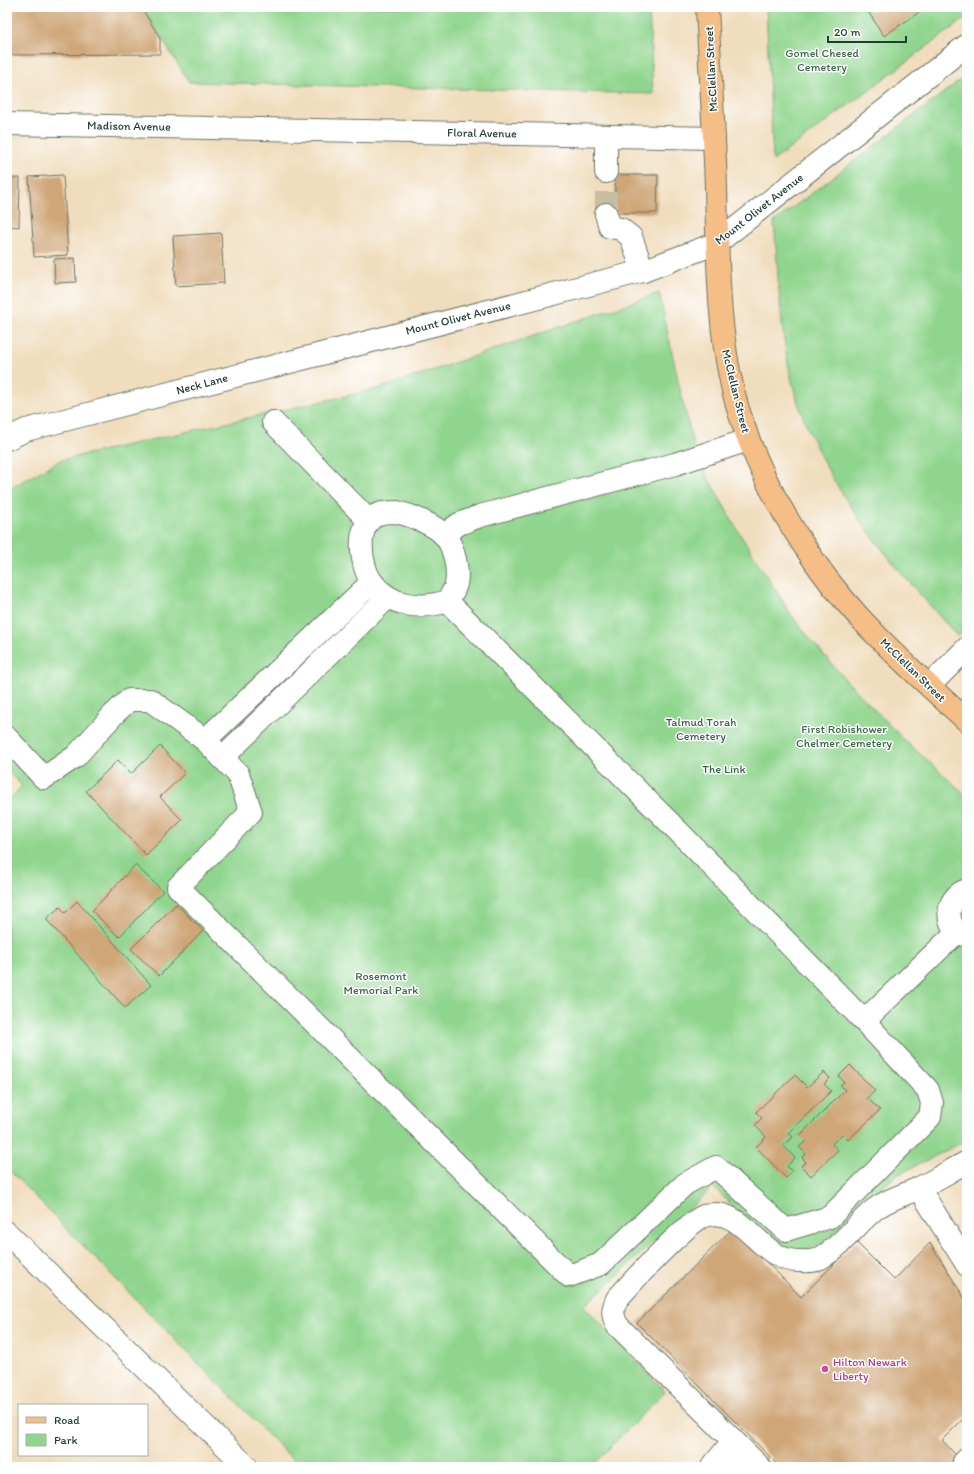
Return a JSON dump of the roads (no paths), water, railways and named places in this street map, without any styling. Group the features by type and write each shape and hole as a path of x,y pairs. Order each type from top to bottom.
{"main road":[{"name":"McClellan Street","path":"707,7 722,335 734,393 748,440 778,504 816,564 836,590 929,686 967,721"}],"street":[{"name":"Mount Olivet Avenue","path":"398,332 643,271 717,243 967,45"},
{"name":"Madison Avenue","path":"7,124 250,128"},
{"name":"Floral Avenue","path":"250,128 714,138"},
{"path":"606,136 606,172"},
{"path":"606,214 610,227 620,229 631,237 643,271"},
{"name":"Neck Lane","path":"7,439 26,430 398,332"},
{"path":"273,422 369,521"},
{"path":"444,535 459,524 480,516 675,464 748,440"},
{"path":"397,512 411,515 444,535 451,549 456,565 456,585 447,601 437,604 416,606 403,604 388,597 372,582 361,550 361,537 369,521 378,514 397,512"},
{"path":"205,740 372,582"},
{"path":"222,758 388,597"},
{"path":"7,738 44,778 76,756 114,714 129,700 150,700 205,740 238,774 251,812 178,887 569,1276 601,1264 685,1184 716,1167 786,1230 830,1217 924,1125 930,1117 932,1110 932,1096 864,1022 680,833 447,601"},
{"path":"929,686 967,648"},
{"path":"864,1022 962,934 952,926 948,910 955,896 967,890"},
{"path":"747,1460 617,1325 613,1317 613,1307 617,1299 685,1230 704,1216 715,1214 727,1216 739,1222 771,1253 780,1258 792,1261 815,1260 840,1242 876,1208 887,1201 919,1188 967,1162"},
{"path":"919,1188 967,1265"},
{"path":"7,1233 247,1467"},
{"path":"712,1467 747,1460"}],"tunnel":[{"path":"606,172 606,214"}],"place":[{"name":"Hilton Newark Liberty","path":"825,1369"}],"park label":[{"name":"Gomel Chesed Cemetery","path":"822,60"},
{"name":"Talmud Torah Cemetery","path":"701,729"},
{"name":"First Robishower Chelmer Cemetery","path":"844,736"},
{"name":"The Link","path":"724,769"},
{"name":"Rosemont Memorial Park","path":"381,983"}]}
